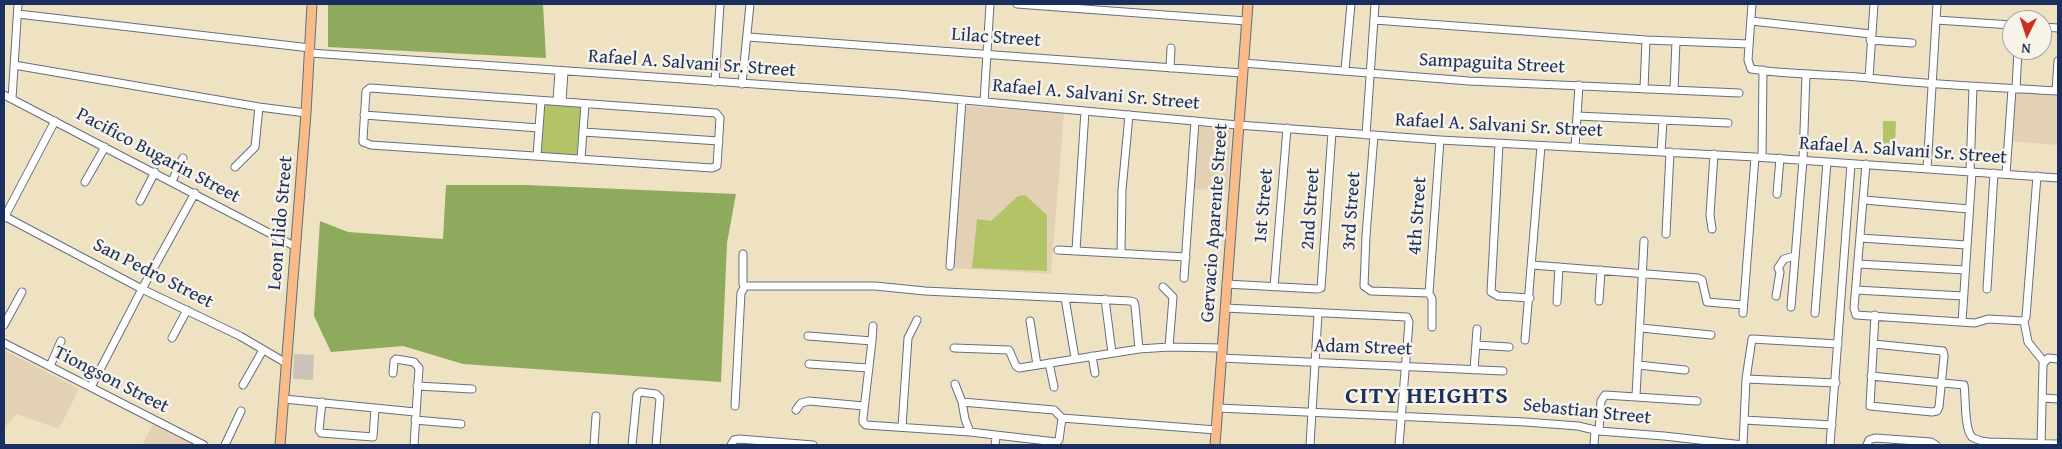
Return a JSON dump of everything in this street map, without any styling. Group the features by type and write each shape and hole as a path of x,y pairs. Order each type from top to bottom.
{"main road":[{"name":"Leon Llido Street","path":"280,445 306,113 312,4"},
{"name":"Gervacio Aparente Street","path":"1216,445 1226,284 1248,4"}],"street":[{"path":"12,99 18,4"},
{"path":"715,82 720,4"},
{"path":"742,84 750,4"},
{"path":"984,102 990,4"},
{"path":"1017,4 1246,21"},
{"path":"1345,70 1350,4"},
{"path":"1366,135 1375,4"},
{"path":"1752,4 1749,44 1749,66 1752,69 1898,82 2057,91 2058,61"},
{"path":"1869,78 1874,4"},
{"path":"1927,169 1937,4"},
{"name":"Rafael A. Salvani Sr. Street","path":"18,14 310,50 562,71 962,100 1366,135 1499,144 1780,158 2058,178"},
{"path":"1374,20 1646,40 1749,44"},
{"path":"1936,20 2002,24"},
{"path":"1751,21 1912,43"},
{"name":"Lilac Street","path":"748,37 987,53 1170,68 1243,68"},
{"path":"1644,88 1646,40"},
{"path":"1674,90 1676,41"},
{"path":"1170,68 1171,48"},
{"path":"2006,174 2017,60"},
{"path":"14,65 259,107 306,113"},
{"name":"Sampaguita Street","path":"1243,68 1345,70 1470,81 1739,93"},
{"path":"1743,313 1759,157 1763,70"},
{"path":"559,101 562,71"},
{"path":"1791,307 1803,160 1806,74"},
{"path":"1576,147 1579,85"},
{"path":"1962,322 1971,172 1973,87"},
{"path":"370,88 559,101 719,114 717,164 715,168 371,145 363,142 366,91 370,88"},
{"name":"Pacifico Bugarin Street","path":"4,95 296,247"},
{"path":"950,266 962,100"},
{"path":"537,156 541,101"},
{"path":"581,158 585,104"},
{"path":"235,166 255,146 259,107"},
{"path":"1076,250 1085,111"},
{"path":"364,115 540,128"},
{"path":"1121,253 1122,195 1129,115"},
{"path":"1577,116 1728,123"},
{"path":"1661,152 1663,120"},
{"path":"4,217 55,121"},
{"path":"1184,278 1195,121"},
{"name":"1st Street","path":"1274,287 1287,128"},
{"path":"583,132 719,140"},
{"name":"2nd Street","path":"1274,287 1321,288 1332,132"},
{"name":"3rd Street","path":"1374,135 1365,245 1364,283 1366,289 1371,291 1429,293"},
{"name":"4th Street","path":"1432,327 1432,303 1429,293 1440,140"},
{"path":"1499,144 1491,292 1498,296 1530,298"},
{"path":"1525,340 1530,298 1541,146"},
{"path":"85,182 105,147"},
{"path":"1666,234 1670,152"},
{"path":"1712,229 1710,215 1714,154"},
{"path":"172,181 183,158"},
{"path":"1777,194 1780,158"},
{"path":"1815,313 1827,162"},
{"path":"1830,445 1851,164"},
{"path":"1866,164 1854,314 1962,322 1979,322 1988,318 2024,321"},
{"path":"140,202 155,172"},
{"path":"1987,289 1994,173"},
{"path":"2037,176 2031,266 2024,321 2028,342 2044,362 2041,444"},
{"path":"91,387 142,289 195,194"},
{"path":"1864,200 1969,209"},
{"name":"San Pedro Street","path":"4,217 142,289 187,310 286,363"},
{"path":"1860,238 1967,245"},
{"path":"1636,396 1644,241"},
{"path":"1058,250 1186,257"},
{"path":"743,254 743,281 746,286"},
{"path":"1776,296 1780,272 1778,268 1784,259 1795,256"},
{"path":"1858,264 1964,270"},
{"path":"1532,265 1700,278 1707,302 1743,305"},
{"path":"1557,302 1559,267"},
{"path":"1599,301 1602,270"},
{"path":"1226,284 1274,287"},
{"path":"746,286 875,286 925,291 1134,302 1138,349"},
{"path":"735,406 741,296 746,286"},
{"path":"1163,287 1173,297 1169,347"},
{"path":"1856,290 1963,296"},
{"path":"4,325 22,292"},
{"path":"1065,298 1076,358"},
{"path":"1105,299 1112,353"},
{"path":"1225,308 1407,317 1409,322 1399,445"},
{"path":"172,338 187,310"},
{"path":"1310,445 1318,314"},
{"path":"1874,344 1942,350 1944,356 1939,409 1935,412 1875,408 1869,404 1875,315"},
{"path":"902,427 908,338 917,320"},
{"path":"1030,321 1037,365"},
{"path":"874,326 864,406 863,422 866,425 970,432 1058,442 1062,418"},
{"path":"1641,328 1711,335"},
{"path":"1474,370 1478,329"},
{"path":"808,336 872,342"},
{"path":"1743,445 1746,379 1751,341 1754,338 1838,344"},
{"path":"50,366 61,341"},
{"name":"Tiongson Street","path":"4,343 204,445"},
{"path":"1476,345 1509,347"},
{"path":"954,348 1006,349 1011,352 1017,368 1138,349 1169,347 1222,348"},
{"path":"243,385 263,350"},
{"path":"1092,356 1095,374"},
{"name":"Adam Street","path":"1221,358 1503,371"},
{"path":"2044,362 2048,358 2058,359"},
{"path":"393,373 394,361 396,359 414,362 419,368 414,445"},
{"path":"1049,363 1054,387"},
{"path":"809,364 869,368"},
{"path":"1638,365 1685,370"},
{"path":"1871,376 1964,385 1968,430 1973,437 1988,442 2058,444"},
{"path":"1746,379 1836,383"},
{"path":"955,384 970,432"},
{"path":"417,386 472,389"},
{"path":"632,445 637,395 642,392 656,394 660,398 656,445"},
{"path":"1594,445 1602,398 1608,395 1697,401"},
{"path":"2043,398 2058,399"},
{"path":"284,400 322,402 375,409 461,424"},
{"path":"796,410 801,403 809,401 864,406"},
{"path":"322,402 319,430 321,433 373,437 375,409"},
{"path":"962,402 1054,410 1062,418 1216,430"},
{"name":"Sebastian Street","path":"1218,408 1525,422 1743,445"},
{"path":"225,445 241,411"},
{"path":"594,445 596,416"},
{"path":"1744,420 1832,425"},
{"path":"994,445 996,436"},
{"path":"1868,445 1869,440 1875,438 1931,442 1936,445"},
{"path":"731,445 734,440 739,439 813,445"}],"shaded area":[{"path":"2014,90 2058,94 2058,145 2010,141"},
{"path":"965,106 1064,113 1051,274 952,268"},
{"path":"1198,126 1232,128 1227,191 1192,189"},
{"path":"4,350 79,389 59,429 17,414 4,428"},
{"path":"294,354 314,355 313,380 293,379"},
{"path":"153,424 196,445 142,445"}],"green space":[{"path":"328,4 543,4 546,58 328,47"},
{"path":"542,103 581,106 577,155 538,152"},
{"path":"1883,121 1896,121 1895,145 1883,144"},
{"path":"446,185 526,185 736,194 727,243 721,382 463,364 403,346 331,352 314,316 320,221 348,232 443,239"},
{"path":"1025,195 1047,215 1047,271 972,268 977,219 991,221 1018,196"}],"district":[{"name":"CITY HEIGHTS","path":"1427,397"}]}
